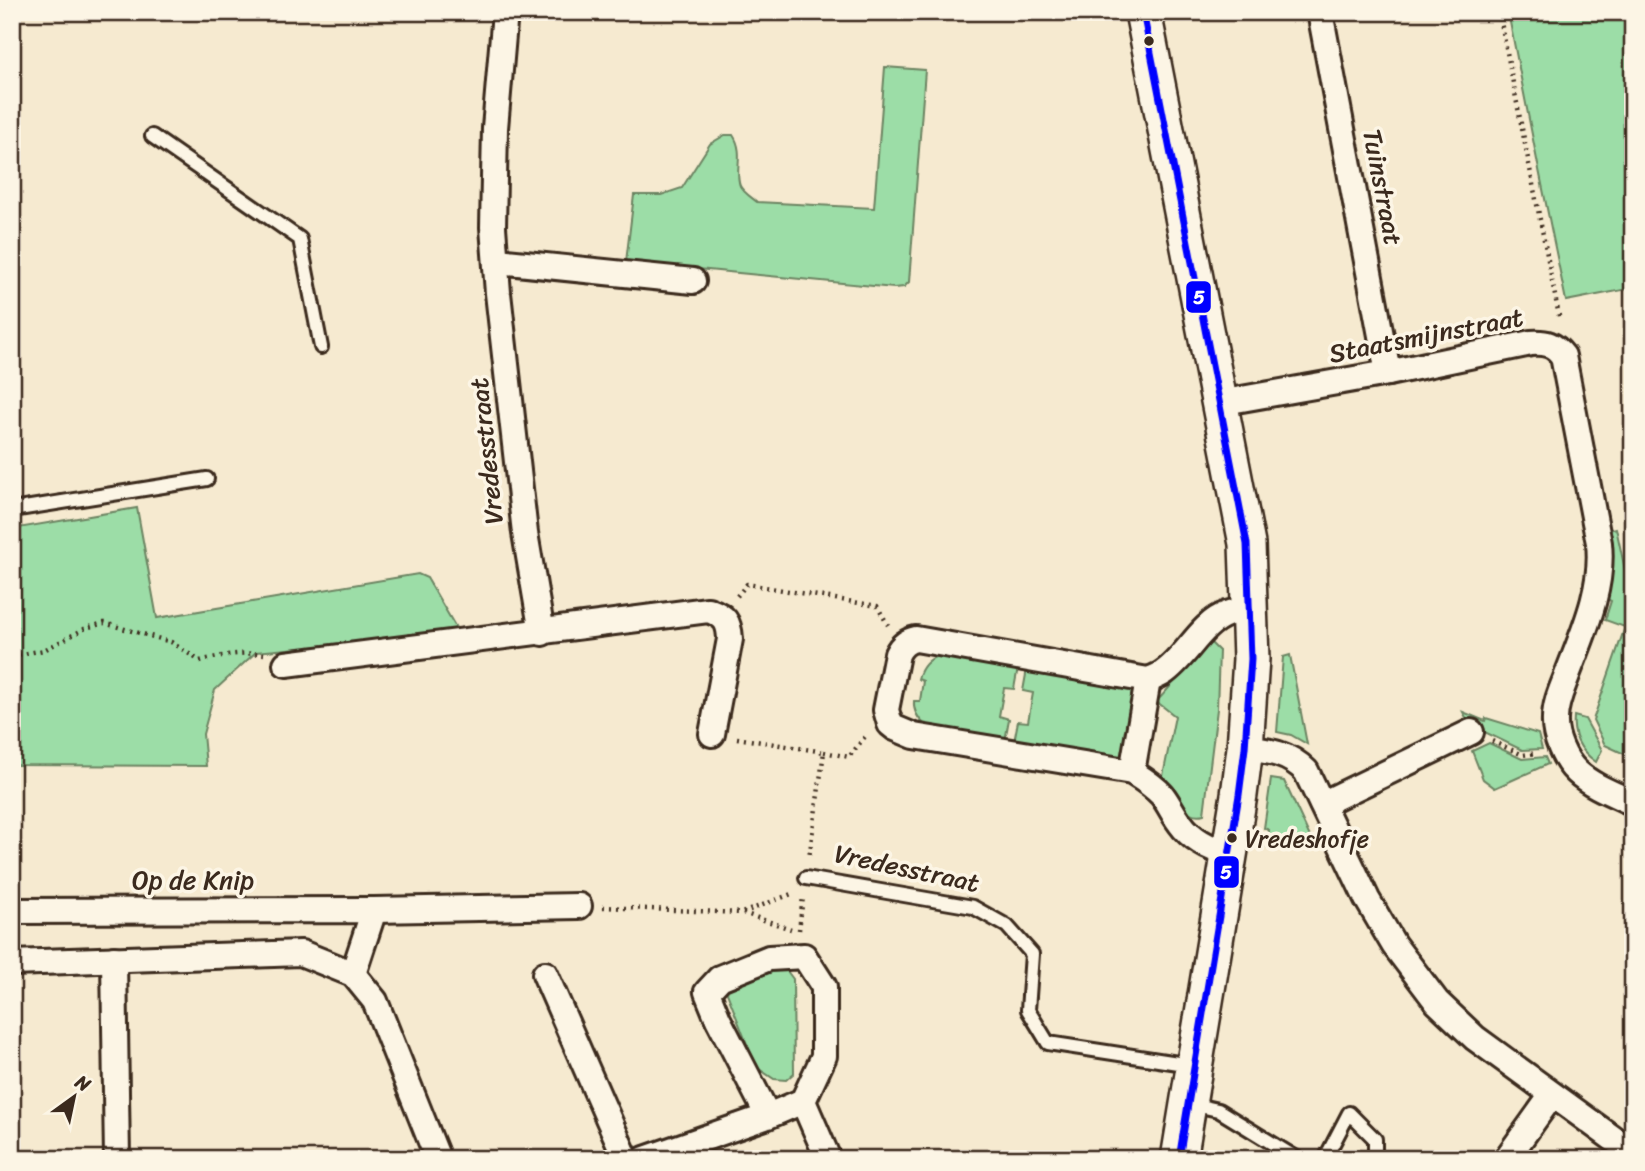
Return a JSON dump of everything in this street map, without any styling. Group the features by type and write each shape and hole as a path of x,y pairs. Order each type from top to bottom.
{"street":[{"name":"Vredesstraat","path":"505,12 495,128 493,227 525,533 542,633"},
{"path":"1143,12 1247,544 1251,659 1240,795 1179,1159"},
{"name":"Tuinstraat","path":"1320,12 1388,373"},
{"path":"496,261 693,281"},
{"name":"Staatsmijnstraat","path":"1219,403 1388,373 1531,343 1544,342 1555,346 1563,356 1601,562 1593,604 1557,703 1554,728 1562,750 1575,771 1599,787 1633,803"},
{"path":"1230,854 1210,849 1196,840 1181,826 1164,798 1149,783 1132,772 914,736 895,728 890,723 886,710 897,654 909,640 916,639 1149,680 1172,666 1216,620 1227,614 1249,609"},
{"path":"286,664 708,610 725,620 730,639 712,734"},
{"path":"1132,772 1149,680"},
{"path":"1322,804 1471,732"},
{"path":"1245,748 1268,751 1296,761 1306,771 1367,899 1394,945 1437,1002 1475,1038 1633,1153"},
{"name":"Op de Knip","path":"12,911 374,910 579,906"},
{"path":"353,974 374,910"},
{"path":"12,963 301,953 353,974 375,1001 438,1159"},
{"path":"645,1159 768,1116 803,1101 824,1056 824,987 804,956 769,958 720,978 707,992 768,1116"},
{"path":"114,960 117,1159"},
{"path":"545,974 626,1159"},
{"path":"1507,1158 1552,1096"},
{"path":"803,1101 826,1154"}],"lane":[{"path":"152,135 300,239 321,347"},
{"path":"12,510 207,479"},
{"name":"Vredesstraat","path":"805,883 973,907 1007,926 1032,954 1028,1010 1048,1043 1194,1066"},
{"path":"1187,1104 1217,1110 1298,1159"},
{"path":"1325,1159 1349,1113 1375,1139 1375,1159"}],"path":[{"path":"1499,12 1560,321 1555,346"},
{"path":"720,615 747,584 877,606 900,648"},
{"path":"12,656 44,650 86,628 104,623 171,642 200,661 246,653 267,654 286,664"},
{"path":"712,734 849,757 886,710"},
{"path":"1471,732 1523,755 1562,750"},
{"name":"Vredesstraat","path":"742,913 799,931 824,752"},
{"path":"579,906 742,913 805,883"}],"green space":[{"path":"1508,12 1633,12 1633,288 1566,301"},
{"path":"885,67 925,70 909,282 904,287 626,262 634,195 661,195 682,188 710,144 725,135 733,135 738,148 740,186 757,202 874,208"},
{"path":"137,508 157,618 418,574 427,578 462,638 456,633 256,652 215,690 203,734 206,766 12,765 12,529"},
{"path":"1616,528 1627,579 1633,581 1633,758 1605,745 1593,720 1625,627 1605,620 1611,601 1605,598 1612,564 1609,530"},
{"path":"1210,642 1219,651 1217,709 1204,814 1196,815 1184,809 1163,776 1175,716 1157,702"},
{"path":"940,655 1018,667 1014,689 1004,688 999,716 1009,719 1005,741 926,726 921,721 914,705 914,701 920,701 923,681 918,679 926,664"},
{"path":"1290,655 1307,744 1291,735 1277,732 1283,657"},
{"path":"1027,669 1128,686 1133,690 1124,754 1120,759 1014,742 1018,721 1028,722 1033,693 1023,691"},
{"path":"1463,712 1485,721 1486,718 1538,734 1542,749 1522,750 1470,725"},
{"path":"1574,716 1585,719 1602,750 1596,762 1578,742 1574,730"},
{"path":"1489,743 1522,759 1545,757 1548,764 1495,788 1483,779 1472,751"},
{"path":"1271,779 1284,781 1311,839 1287,851 1267,847 1269,830 1264,828"},
{"path":"787,971 793,979 794,1073 786,1080 774,1079 756,1067 727,993 730,983 754,972"}],"transit line":[{"name":"5","path":"1143,12 1247,544 1251,659 1239,795 1179,1159"}],"place":[{"name":"Vredeshofje","path":"1232,838"}]}
